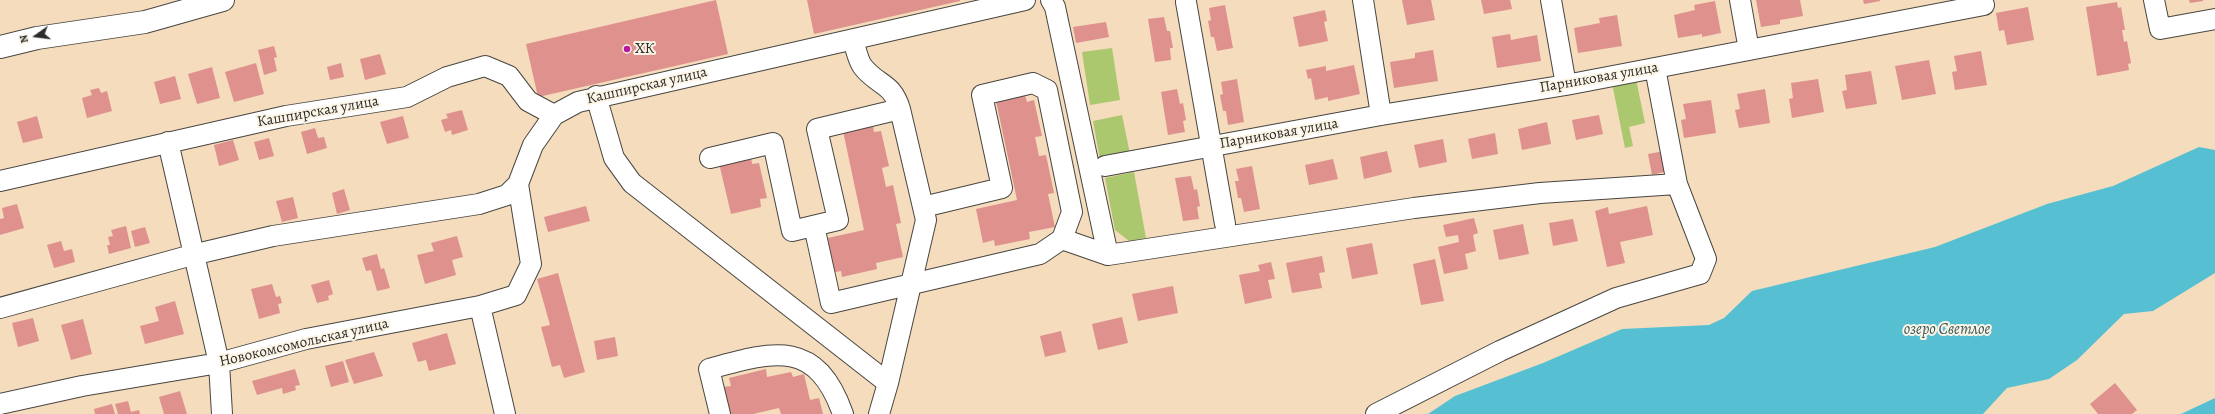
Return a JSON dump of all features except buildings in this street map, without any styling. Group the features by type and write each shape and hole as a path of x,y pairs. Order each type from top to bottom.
{"main road":[{"path":"0,47 38,38 145,22 223,0"}],"street":[{"path":"1051,0 1055,7 1108,255"},
{"path":"1363,0 1382,115"},
{"path":"1551,0 1566,85"},
{"path":"1740,0 1749,50"},
{"path":"2154,0 2160,29 2215,19"},
{"name":"Кашпирская улица","path":"0,181 286,116 407,97 447,77 485,66 509,76 528,101 554,115 578,102 596,96 853,40 1017,1"},
{"path":"1186,2 1225,224"},
{"name":"Парниковая улица","path":"1105,166 1382,115 1566,85 1749,50 1931,7 1984,5"},
{"path":"853,40 862,66 872,77 891,89 896,96 926,220 880,414"},
{"path":"1376,414 1500,351 1616,298 1700,274 1706,259 1677,184 1655,68"},
{"path":"814,226 830,303 1040,254 1062,239 1072,212 1046,90 1033,83 982,95 1002,188 923,207"},
{"path":"596,96 614,158 632,183 888,383"},
{"path":"710,158 773,143 792,231 838,220 817,130 900,109"},
{"path":"0,308 192,255 273,236 479,204 507,195 518,184 533,145 554,115"},
{"path":"168,142 192,255 219,363 222,414"},
{"name":"Новокомсомольская улица","path":"0,404 82,386 219,363 306,339 480,306 516,295 531,264 518,184"},
{"path":"1062,239 1108,255 1414,208 1540,193 1677,184"},
{"path":"480,306 506,414"},
{"path":"720,414 709,369 744,359 776,354 801,358 823,375 835,392 843,414"}],"green space":[{"path":"1112,48 1120,100 1090,105 1082,52"},
{"path":"1636,79 1645,123 1629,127 1633,146 1625,148 1612,83"},
{"path":"1122,115 1130,154 1100,160 1093,121"},
{"path":"1134,172 1146,238 1129,241 1115,230 1105,178"}],"water":[{"name":"озеро Светлое","path":"2199,147 2215,150 2215,273 2153,311 2124,314 2077,360 2049,379 2007,388 1983,414 1428,414 1455,396 1543,363 1622,329 1709,325 1724,318 1752,291 1935,247 2047,204 2113,186"},
{"path":"2215,398 2215,414 2181,414"}],"place":[{"name":"ХК","path":"627,49"}]}
